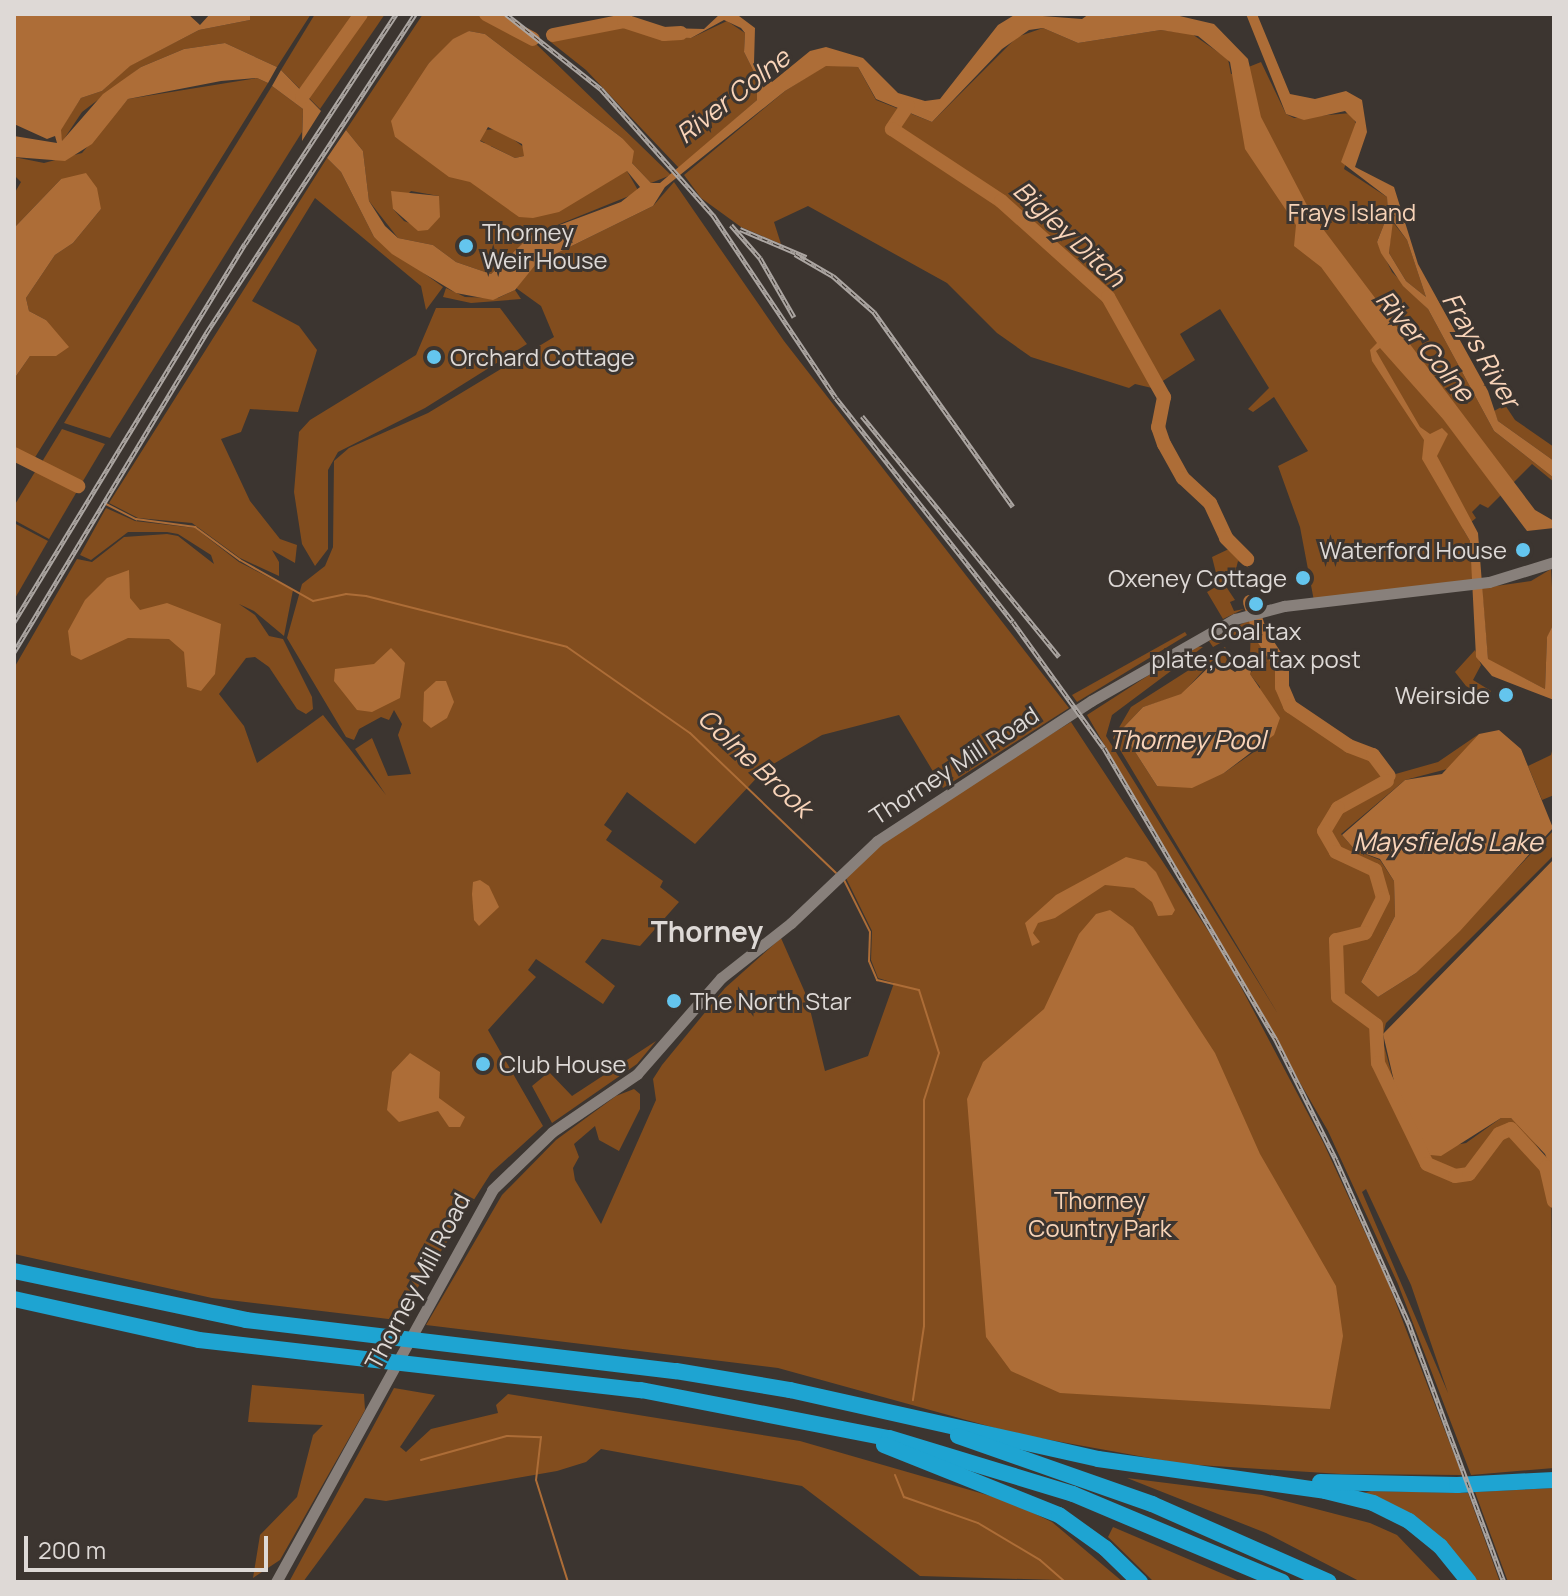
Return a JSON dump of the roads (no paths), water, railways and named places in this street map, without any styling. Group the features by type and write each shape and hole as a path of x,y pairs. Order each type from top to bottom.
{"highway":[{"path":"14,1271 246,1320 691,1373 1116,1463 1278,1482 1365,1501 1401,1516 1440,1546 1469,1582"},
{"path":"14,1299 199,1340 641,1390 925,1447 1061,1489 1282,1582"},
{"path":"927,1423 1152,1504 1329,1582"},
{"path":"857,1434 1059,1515 1105,1548 1140,1582"},
{"path":"1278,1482 1487,1485 1554,1480"}],"street":[{"name":"Thorney Mill Road","path":"276,1582 492,1190 521,1158 637,1074 721,978 907,818 1091,701 1256,612 1489,582 1553,563"}],"water":[{"path":"14,14 188,14 200,25 210,14 250,14 250,20 199,30 130,66 102,91 81,98 61,130 62,141 103,94 141,67 184,49 225,43 277,67 268,83 257,78 221,81 128,99 92,144 65,161 14,157 14,136 57,143 55,136 47,139 14,124"},
{"path":"720,14 739,16 755,28 754,63 772,82 810,51 826,47 863,58 898,93 925,101 940,99 998,25 1016,14 1082,19 1089,14 1171,14 1214,24 1248,59 1261,117 1311,213 1535,510 1554,521 1554,528 1527,531 1443,419 1380,348 1376,351 1420,427 1430,434 1442,428 1448,434 1437,456 1478,533 1488,659 1545,689 1547,637 1554,623 1554,700 1492,676 1476,657 1470,541 1422,459 1424,440 1372,361 1370,350 1377,343 1321,267 1294,246 1296,225 1245,149 1230,62 1198,36 1161,30 1078,43 1043,28 1029,30 1002,49 932,122 876,99 858,67 826,66 785,91 665,187 653,206 537,263 515,290 493,300 456,293 392,254 374,237 341,172 327,158 346,130 363,151 369,201 385,226 398,238 433,245 456,262 491,274 530,236 621,202 640,187 627,171 559,212 533,218 519,217 470,182 449,177 395,137 391,121 429,63 453,39 469,31 485,34 622,138 634,151 632,163 651,183 660,183 757,100 757,78 744,52 745,33 741,28 724,20 691,38 663,37 666,28 704,29","holes":["488,127 522,144 524,156 515,158 480,141"]},
{"path":"1246,14 1257,14 1290,94 1315,99 1346,91 1362,100 1367,132 1355,167 1394,187 1418,264 1488,391 1498,421 1554,461 1554,478 1494,431 1428,309 1403,286 1381,253 1377,242 1388,214 1387,197 1341,162 1356,122 1345,111 1304,120 1286,114","holes":["1393,221 1407,240 1426,297 1406,281 1389,253"]},
{"path":"281,70 321,111 302,141 303,109 272,86"},
{"path":"86,173 97,188 101,209 73,243 55,255 26,298 29,311 46,320 69,347 56,356 30,356 14,379 14,228 61,179"},
{"path":"391,191 439,196 440,217 428,230 418,231 393,209"},
{"path":"129,570 130,598 140,610 167,603 221,624 215,674 201,691 187,687 184,652 169,639 128,638 81,660 71,655 68,631 85,600 107,578"},
{"path":"391,648 405,663 400,698 372,712 357,710 334,681 335,669 374,664"},
{"name":"Thorney Pool","path":"1216,660 1235,672 1255,660 1250,674 1280,718 1274,735 1224,773 1192,788 1157,786 1121,730 1143,707 1181,694"},
{"path":"436,681 446,681 454,702 447,718 431,728 423,721 424,692"},
{"name":"Maysfields Lake","path":"1499,730 1521,749 1553,828 1460,931 1416,973 1378,997 1361,982 1395,916 1394,881 1380,859 1355,850 1342,835 1405,780 1442,774 1479,734"},
{"path":"1126,857 1146,862 1156,872 1175,910 1172,915 1158,916 1152,902 1134,888 1105,885 1055,918 1038,923 1033,933 1040,942 1032,946 1025,923 1056,895"},
{"path":"1554,859 1554,1176 1545,1154 1511,1118 1501,1118 1441,1156 1430,1155 1397,1094 1383,1034"},
{"path":"480,880 489,886 499,907 479,926 474,920 472,894 473,882"},
{"path":"1110,910 1133,927 1215,1053 1260,1154 1336,1286 1343,1336 1330,1409 1060,1393 1011,1371 986,1337 967,1099 983,1062 1044,1009 1079,934 1096,914"},
{"path":"410,1053 440,1072 439,1098 465,1117 460,1127 449,1127 438,1111 399,1122 387,1110 392,1072"}],"waterway":[{"path":"302,97 361,14"},
{"path":"486,14 533,39"},
{"name":"Bigley Ditch","path":"553,35 624,21 664,34 681,33"},
{"name":"Bigley Ditch","path":"908,105 892,129 1001,201 1108,297 1164,397 1158,427 1164,444 1183,478 1210,503 1226,538 1247,559"},
{"name":"Colne Brook","path":"14,454 78,486"},
{"name":"Colne Brook","path":"106,504 136,519 195,527 240,560 313,601 346,594 366,596 567,647 690,733 836,873"},
{"name":"Bigley Ditch","path":"1250,602 1260,633 1282,667 1282,687 1290,706 1349,746 1373,755 1389,776"},
{"name":"Bigley Ditch","path":"1387,781 1389,776"},
{"name":"Bigley Ditch","path":"1387,781 1338,808 1324,831 1336,852 1375,870 1383,898 1365,933 1336,940 1338,997 1376,1025 1378,1063 1427,1164 1455,1176 1469,1174 1499,1134 1511,1129 1546,1167 1554,1201"},
{"name":"Colne Brook","path":"844,880 870,932 869,961 877,980 919,990 939,1053 924,1100 924,1326 913,1400"},
{"path":"421,1460 507,1436 541,1437 536,1480 568,1582"},
{"name":"Colne Brook","path":"895,1475 904,1497 978,1523 1040,1560 1065,1582"}],"railway":[{"path":"14,622 245,244 396,14"},
{"path":"14,652 207,332 415,14"},
{"path":"506,14 601,89 713,215 836,398 1013,622 1104,748 1276,1040 1336,1160 1409,1324 1504,1582"},
{"path":"731,225 760,258 794,317"},
{"path":"740,229 806,257"},
{"path":"795,254 833,276 874,312 1013,507"},
{"path":"862,416 1059,657"}],"place":[{"name":"Thorney Weir House","path":"466,246"},
{"name":"Orchard Cottage","path":"434,357"},
{"name":"Waterford House","path":"1523,550"},
{"name":"Oxeney Cottage","path":"1303,578"},
{"name":"Coal tax plate;Coal tax post","path":"1256,604"},
{"name":"Weirside","path":"1506,695"},
{"name":"The North Star","path":"674,1001"},
{"name":"Club House","path":"483,1064"}],"district":[{"name":"Thorney","path":"707,931"}],"water label":[{"name":"River Colne","path":"733,96"},
{"name":"River Colne","path":"1425,346"},
{"name":"Frays River","path":"1481,350"}],"park label":[{"name":"Frays Island","path":"1352,212"},
{"name":"Thorney Country Park","path":"1100,1214"}]}
